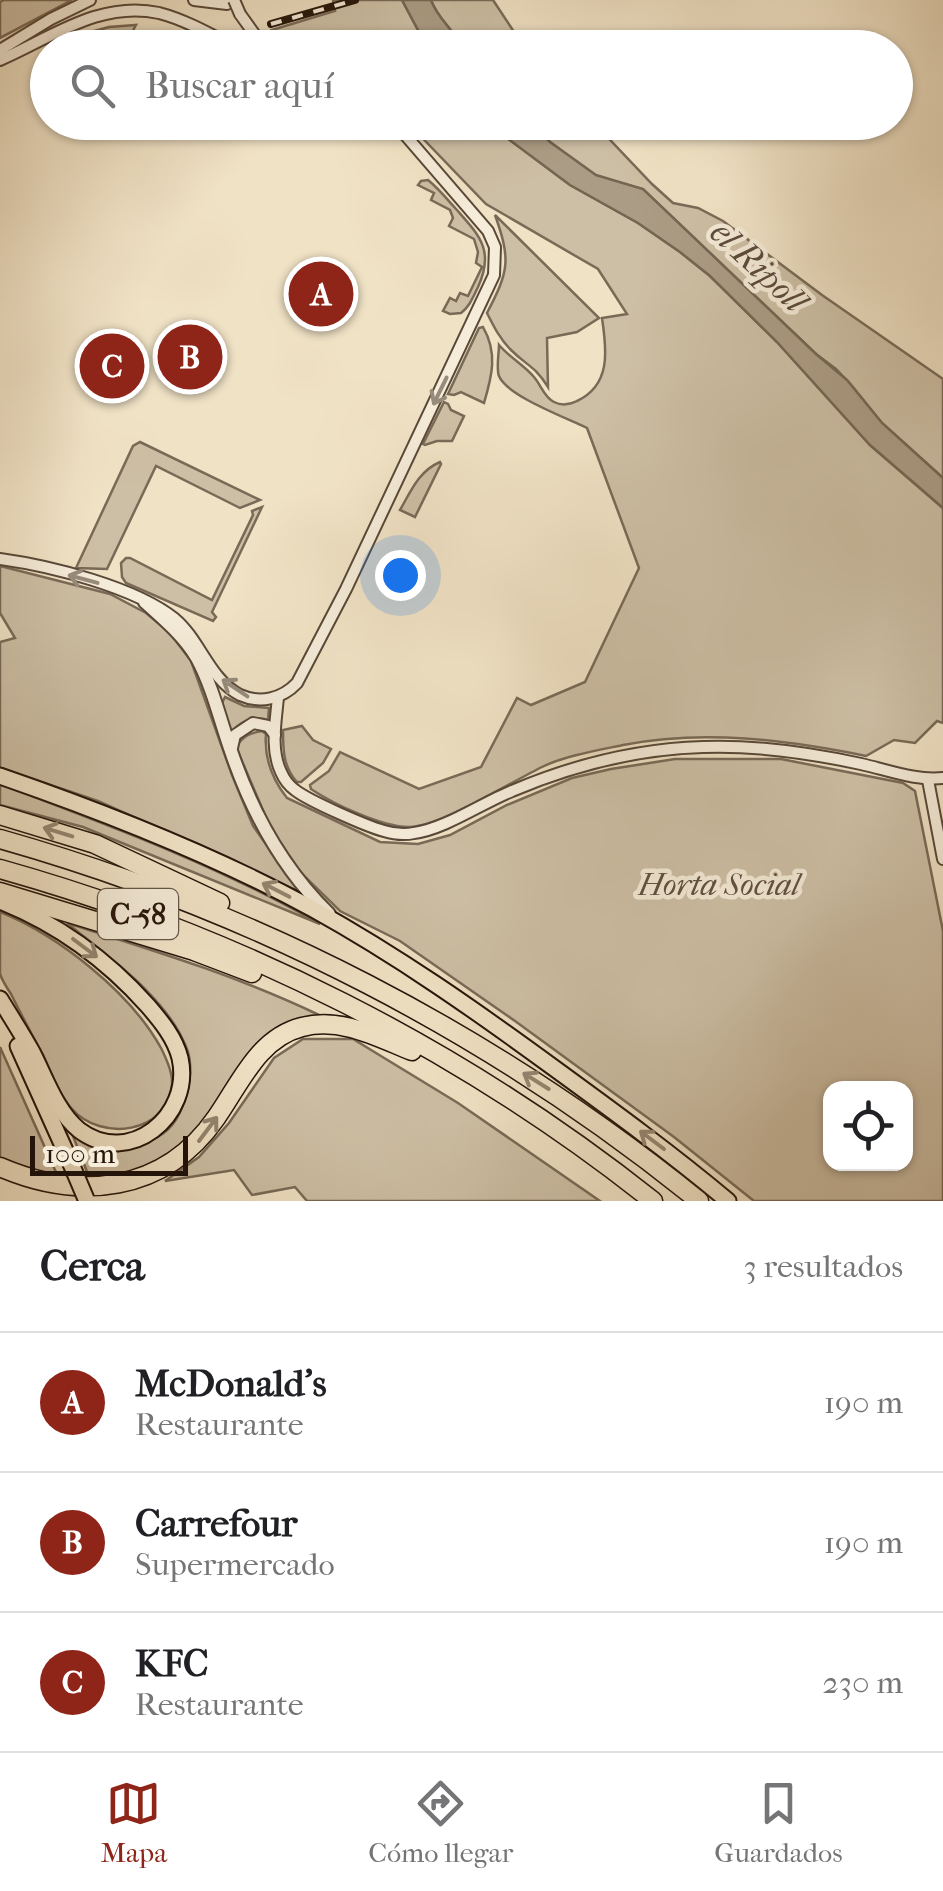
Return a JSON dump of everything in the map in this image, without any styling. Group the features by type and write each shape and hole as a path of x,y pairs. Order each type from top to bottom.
{"highway":[{"path":"0,815 114,852 301,940 396,999"},
{"name":"C-58","path":"0,839 194,904 396,999 548,1088 699,1201"},
{"name":"C-58","path":"0,869 178,929 272,969 375,1020 559,1131 653,1201"},
{"path":"0,892 194,951 375,1020"},
{"path":"0,1167 49,1184 95,1188 133,1182 162,1171 204,1134 267,1045 301,1027 329,1024 352,1028 468,1073"}],"main road":[{"path":"0,776 166,839 272,888 362,937 518,1042 728,1201"},
{"path":"0,901 78,942 114,970 155,1014 172,1037 182,1074 179,1096 170,1114 154,1130 132,1140 110,1141 81,1131 65,1113 0,1002"},
{"path":"0,1002 86,1200"}],"street":[{"path":"33,30 90,0"},
{"path":"194,0 231,2 251,30"},
{"path":"60,30 86,17 118,10 164,14 198,30"},
{"path":"0,50 30,32"},
{"path":"0,60 30,45"},
{"path":"0,556 105,585 146,602 176,620 229,687 243,696 261,700 278,697 297,684 494,275 494,247 488,231 408,140"},
{"path":"146,602 179,634 196,658 254,808 281,857 322,906 362,937"},
{"path":"278,697 275,737 279,768 295,790 377,828 402,834 441,826 512,791 579,765 644,752 755,748 860,764 928,780 943,778"},
{"path":"232,754 235,735 248,725 264,723 275,737"},
{"path":"928,780 943,859"}],"green space":[{"path":"72,0 0,38 0,2"},
{"path":"333,0 402,0 418,30 272,30 335,11"},
{"path":"431,0 493,0 513,30 451,30"},
{"path":"136,25 133,30 98,30"},
{"path":"424,140 510,140 570,185 680,252 777,342 870,445 943,508 943,723 937,721 915,743 894,740 866,756 806,745 715,737 623,745 551,763 457,812 410,827 359,814 311,789 310,785 329,771 340,752 419,789 481,767 517,698 531,705 585,682 639,568 587,428 513,391 504,384 498,369 499,345 530,373 551,400 574,402 588,394 601,376 605,355 602,318 627,314 598,269 486,204"},
{"path":"610,140 673,203 698,208 723,221 943,379 943,478 882,423 836,369 643,189 596,176 550,142"},
{"path":"428,180 472,227 485,253 478,287 461,313 443,311 450,298 456,301 460,293 468,296 482,267 476,263 474,239 449,226 453,218 450,210 431,200 434,193 418,185"},
{"path":"495,215 599,318 577,332 547,338 548,387 507,346 487,313 505,265 504,243"},
{"path":"483,327 492,355 484,403 461,392 448,394 479,328"},
{"path":"444,402 464,416 452,441 425,445 423,444"},
{"path":"140,442 260,500 240,508 156,466 107,569 76,568 133,446"},
{"path":"440,462 415,517 400,510 421,476"},
{"path":"262,507 212,612 216,617 213,621 126,583 122,577 121,563 130,558 212,600 252,511"},
{"path":"0,566 110,594 146,613 170,633 191,661 253,826 300,892 98,801 0,768 0,642 15,638 0,613"},
{"path":"225,697 244,706 269,708 268,720 246,721 230,735 221,705"},
{"path":"302,726 313,740 331,749 323,763 297,782 286,764 283,730"},
{"name":"Horta Social","path":"250,734 266,734 270,768 287,798 380,842 418,844 450,835 507,805 572,778 675,759 781,759 903,783 915,791 943,931 943,1201 754,1201 515,1021 400,941 340,911 301,873 271,829 236,747"},
{"path":"0,784 203,865 320,924 83,827 0,805"},
{"path":"0,912 46,936 91,968 148,1027 165,1056 172,1080 168,1101 159,1114 146,1123 115,1129 84,1119 67,1103 0,974"},
{"path":"67,923 226,976 319,1015 282,1025 264,1038 204,1126 163,1165 91,1182 71,1131 136,1142 163,1133 183,1105 190,1064 179,1033 153,997"},
{"path":"303,1039 353,1039 458,1103 600,1201 307,1201 295,1187 252,1195 234,1170 165,1181 199,1157 229,1123 274,1058"},
{"path":"0,1047 59,1179 0,1159"}],"shaded area":[{"path":"402,0 431,0 451,30 418,30"},
{"path":"510,140 548,140 596,175 643,189 847,380 882,423 943,478 943,508 870,445 777,342 710,276 638,223 570,185"}],"railway":[{"path":"271,24 355,0"}],"place":[{"name":"McDonald's","path":"321,294"},
{"name":"Carrefour","path":"190,357"},
{"name":"KFC","path":"112,366"}],"water label":[{"name":"el Ripoll","path":"759,266"}]}
